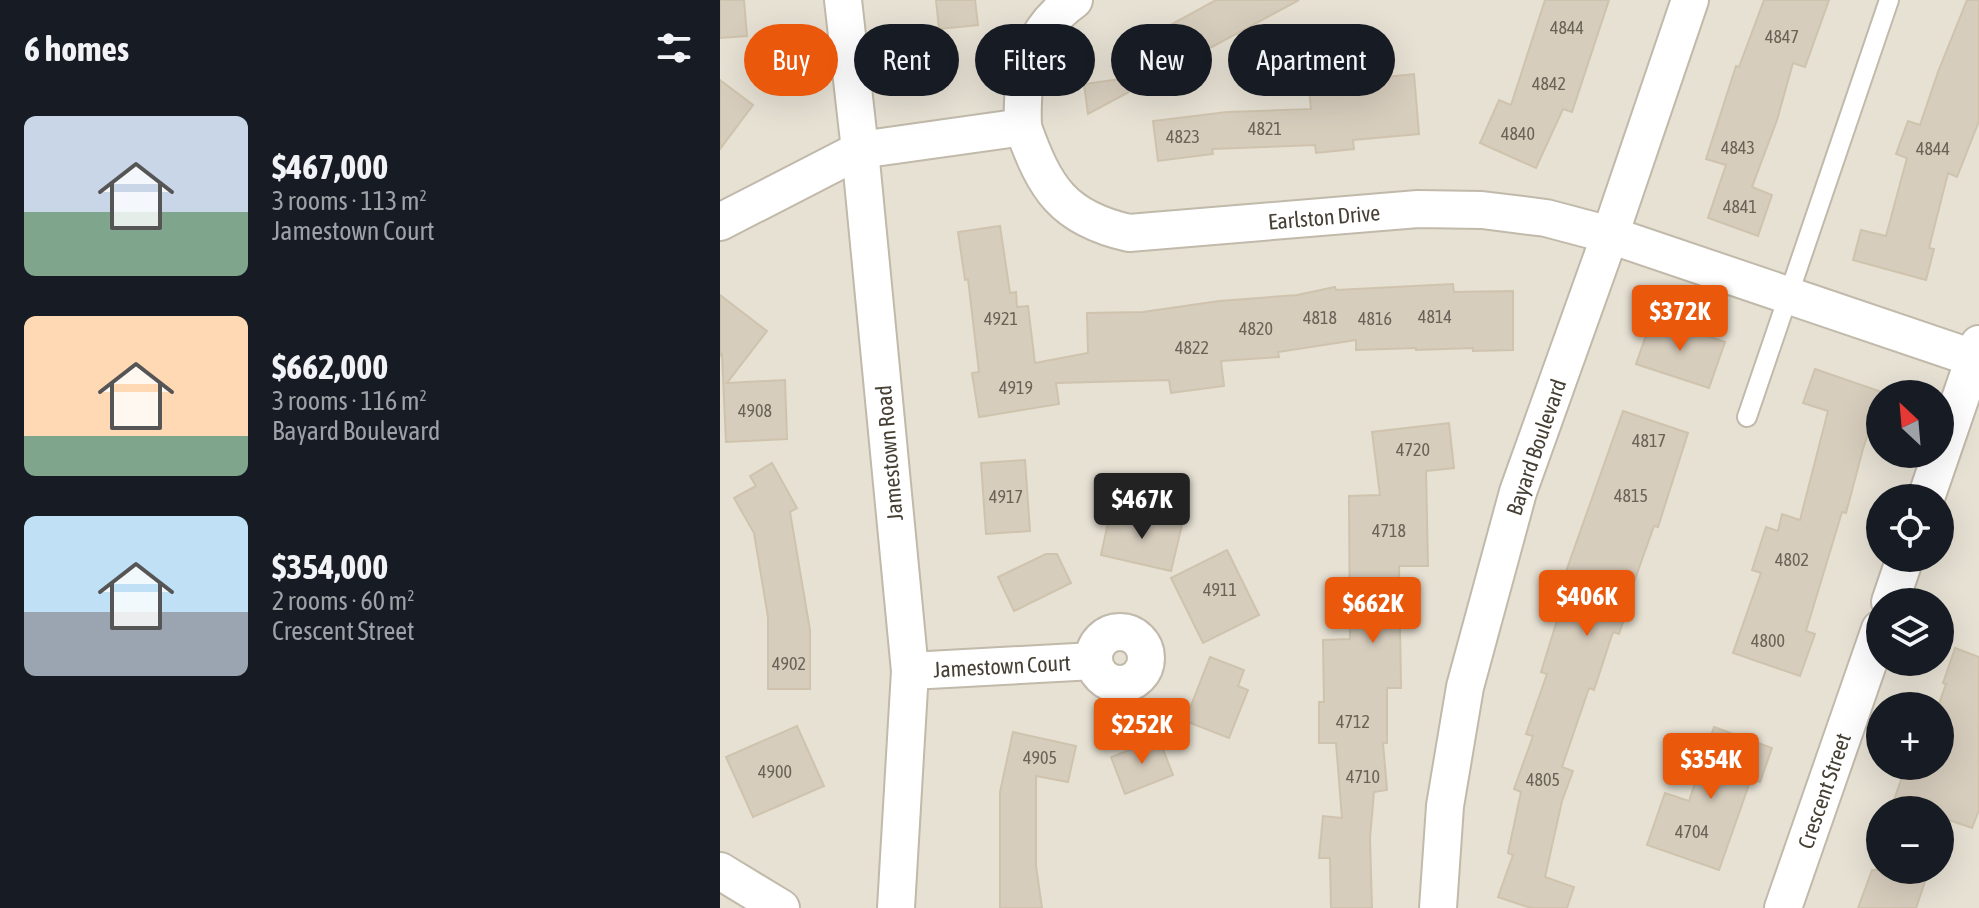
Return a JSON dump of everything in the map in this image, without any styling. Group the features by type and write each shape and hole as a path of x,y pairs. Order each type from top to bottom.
{"street":[{"name":"Jamestown Road","path":"843,0 910,671 896,908"},
{"path":"720,222 860,150 1023,127 1022,92 1029,55 1047,25 1074,0"},
{"name":"Bayard Boulevard","path":"1438,908 1445,806 1465,687 1518,492 1690,0"},
{"name":"Earlston Drive","path":"1023,127 1034,159 1053,192 1075,213 1099,227 1129,233 1434,209 1482,210 1546,218 1610,235 1787,295 1978,354"},
{"path":"1931,484 1978,354"},
{"name":"Jamestown Court","path":"910,671 1094,661"},
{"name":"Crescent Street","path":"1783,908 1866,669"},
{"path":"720,871 781,908"}],"lane":[{"path":"1747,417 1889,0"}],"shaded area":[{"path":"720,0 1979,0 1979,908 720,908"}],"building":[{"path":"720,0 744,0 744,36 720,38"},
{"path":"936,0 975,0 978,24 959,27 959,24 938,24"},
{"path":"1216,0 1299,0 1255,24 1228,24 1228,38 1212,47 1212,24 1172,24"},
{"path":"1545,0 1609,0 1572,112 1563,109 1536,168 1480,143 1499,100 1511,105"},
{"path":"1764,0 1829,0 1805,67 1793,63 1777,120 1752,187 1772,195 1758,236 1708,218 1726,165 1706,159 1736,66 1739,67"},
{"path":"1967,0 1979,0 1979,121 1957,177 1948,173 1929,248 1934,249 1926,280 1853,260 1861,230 1886,236 1907,158 1896,154 1908,121 1920,125"},
{"path":"1414,74 1419,134 1353,140 1354,149 1316,153 1315,145 1212,149 1213,154 1158,161 1153,121 1227,112 1311,109 1310,96 1395,96 1395,76"},
{"path":"720,80 753,105 720,149"},
{"path":"1111,80 1111,96 1122,96 1088,114 1086,96 1095,96 1095,82"},
{"path":"1000,226 1010,293 1016,292 1017,307 1028,306 1035,363 1088,353 1087,313 1143,312 1219,301 1297,295 1335,287 1336,290 1453,284 1454,292 1513,291 1513,350 1356,350 1356,340 1278,352 1279,357 1221,361 1224,386 1171,393 1169,380 1056,383 1059,404 979,417 972,373 979,372 968,279 965,280 958,232"},
{"path":"720,295 767,331 727,383 785,380 787,439 726,442 722,354 720,356"},
{"path":"1652,318 1725,342 1709,388 1636,364"},
{"path":"1815,369 1866,387 1866,440 1846,513 1842,512 1806,631 1815,634 1800,676 1733,653 1761,573 1752,570 1766,527 1778,531 1782,514 1800,520 1828,411 1803,403"},
{"path":"1623,411 1688,433 1658,527 1654,526 1629,596 1619,634 1613,632 1594,690 1589,688 1562,767 1573,771 1562,801 1545,877 1574,887 1567,908 1531,908 1498,897 1513,855 1508,853 1521,792 1514,789 1533,736 1526,734 1547,674 1541,672 1559,614 1552,611"},
{"path":"1449,423 1454,468 1426,471 1428,566 1399,566 1401,688 1387,688 1387,743 1383,743 1387,790 1374,792 1370,838 1372,908 1331,908 1330,858 1319,858 1323,816 1342,818 1336,743 1319,743 1319,702 1324,702 1323,640 1350,639 1349,496 1380,495 1372,432"},
{"path":"1025,460 1030,531 986,534 981,463"},
{"path":"772,463 797,508 790,512 810,630 810,689 768,689 768,617 754,533 734,498 756,486 750,476"},
{"path":"1130,513 1182,525 1171,571 1101,555 1108,523"},
{"path":"1227,550 1259,615 1203,643 1171,578"},
{"path":"1046,554 1057,554 1071,583 1014,611 998,577"},
{"path":"1955,648 1979,657 1979,810 1972,828 1954,822 1954,796 1895,796 1901,780 1954,780 1954,692 1943,692 1946,684 1943,683 1945,676 1954,676"},
{"path":"1210,657 1244,670 1238,686 1248,690 1229,738 1185,721"},
{"path":"797,726 824,786 753,817 726,757"},
{"path":"1714,727 1772,748 1760,782 1751,779 1719,870 1647,845 1665,793 1689,801"},
{"path":"1013,732 1076,746 1068,782 1036,776 1036,866 1042,908 1000,908 1000,792"},
{"path":"1159,739 1173,775 1125,794 1111,757"},
{"path":"1867,884 1924,884 1916,908 1858,908"}]}
